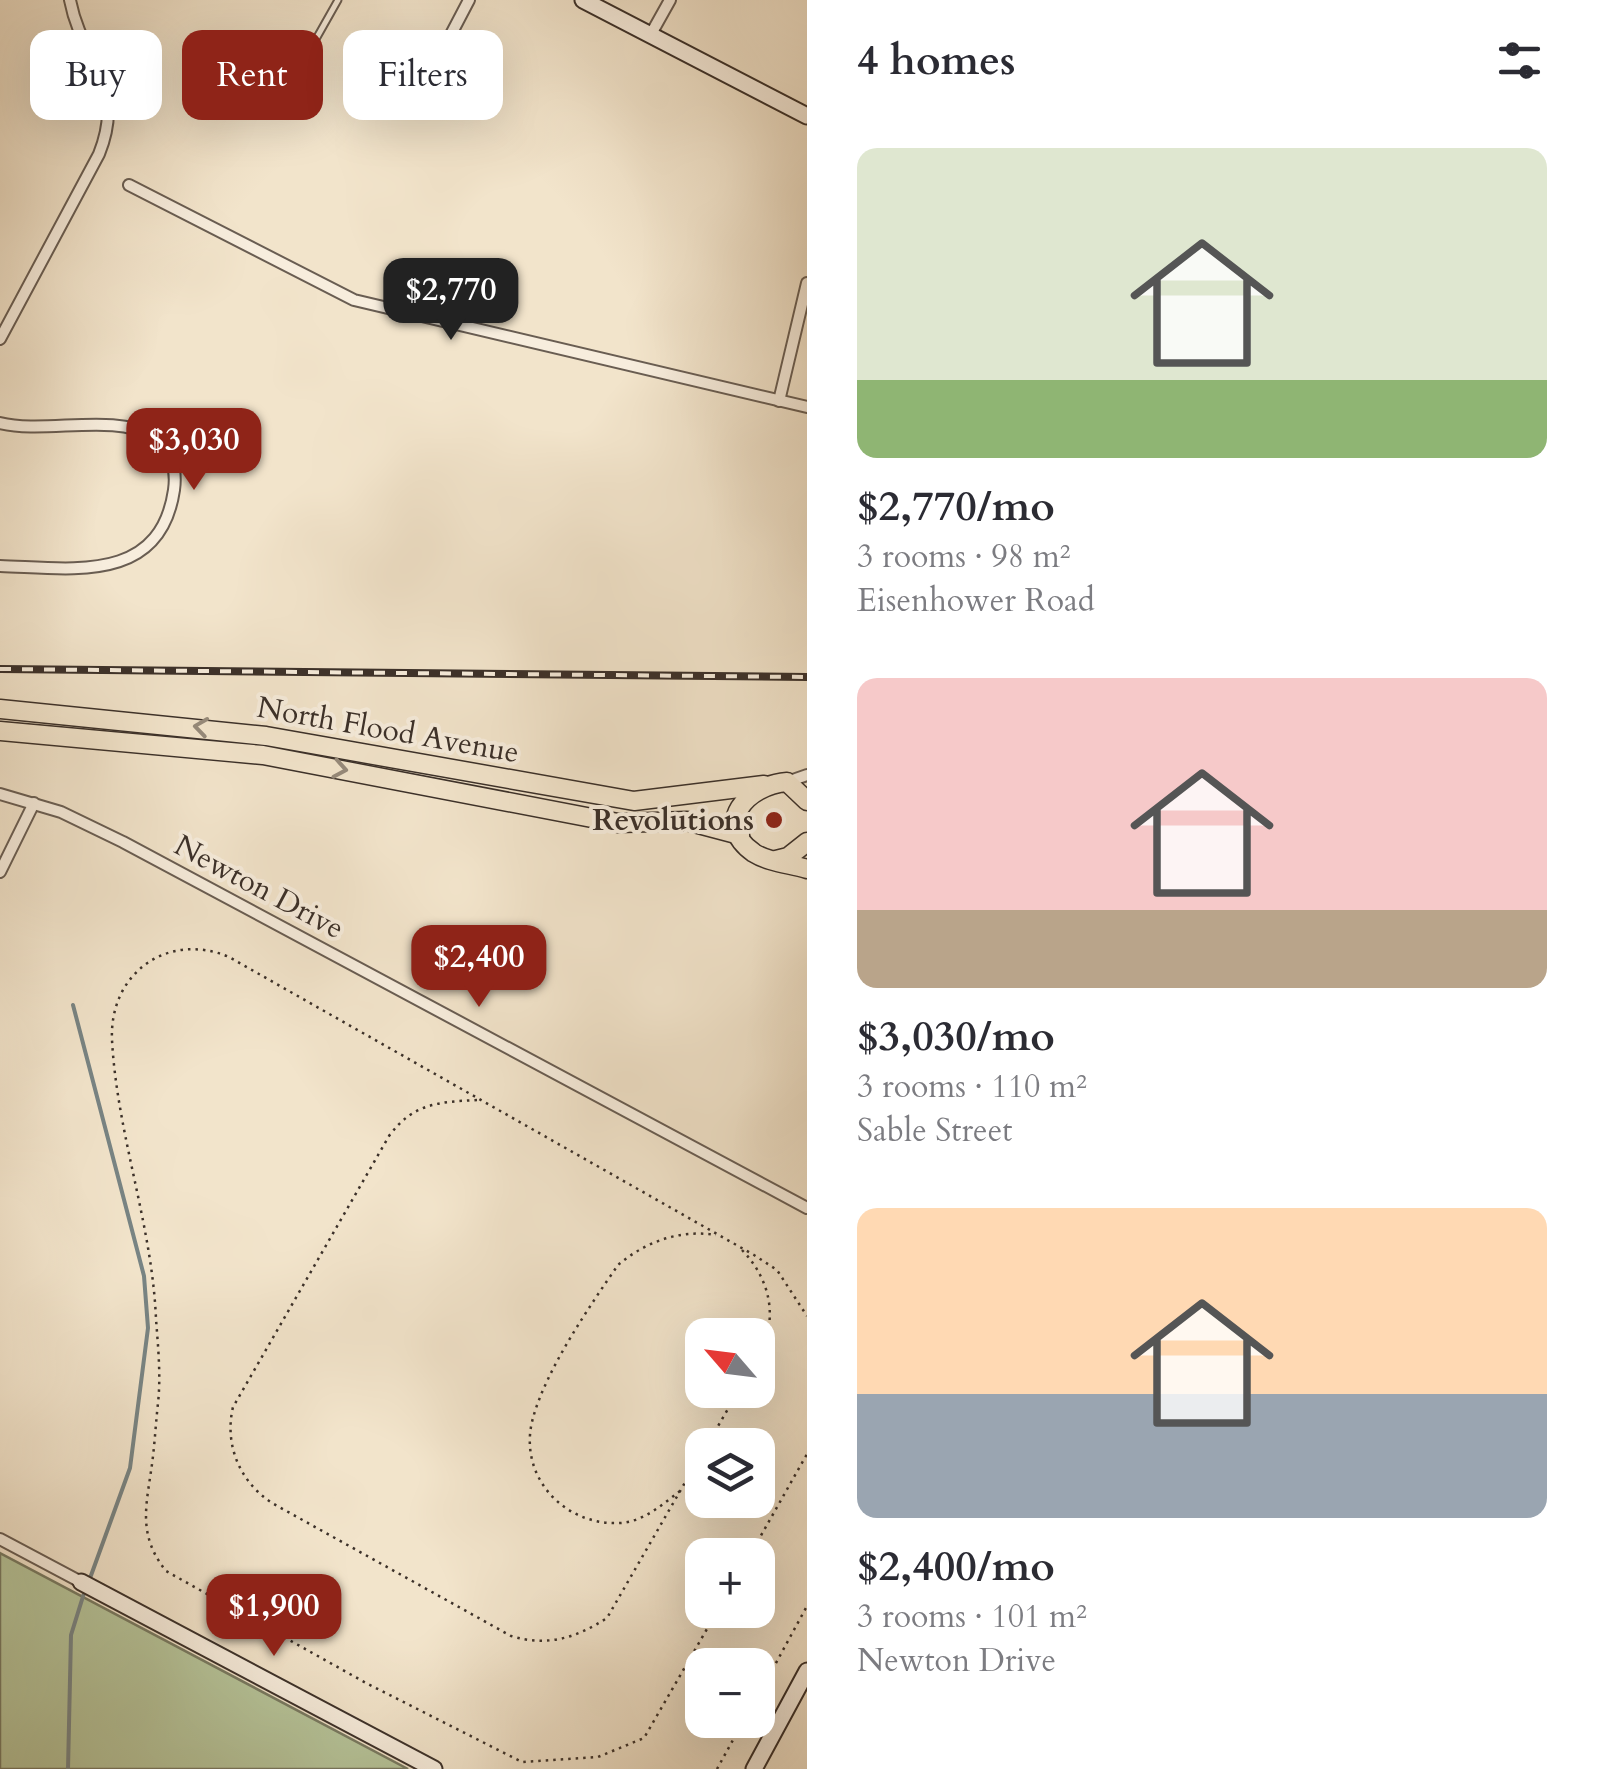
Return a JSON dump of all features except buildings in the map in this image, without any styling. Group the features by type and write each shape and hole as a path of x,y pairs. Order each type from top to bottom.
{"main road":[{"name":"North Flood Avenue","path":"0,709 180,724 284,739 634,801 788,782"},
{"name":"North Flood Avenue","path":"0,731 263,755 618,823 687,821 740,835"},
{"path":"788,782 807,801"},
{"path":"764,785 741,804 740,835 750,851 807,868"},
{"path":"775,860 788,858 807,842"}],"street":[{"path":"0,339 99,154 109,127 107,87 82,36 70,0"},
{"path":"453,30 469,0"},
{"path":"584,0 807,116"},
{"path":"651,34 670,0"},
{"path":"129,186 354,300 807,407"},
{"path":"779,400 807,283"},
{"path":"0,423 145,432 169,453 174,487 151,540 125,562 104,567 0,566"},
{"path":"788,782 807,775"},
{"name":"Newton Drive","path":"0,794 34,803 128,845 807,1208"},
{"path":"0,872 34,803"},
{"path":"0,1539 434,1769"},
{"path":"754,1769 807,1671"}],"lane":[{"path":"321,30 338,0"}],"path":[{"path":"708,1628 644,1738 598,1756 522,1762 166,1571 148,1545 143,1510 159,1399 155,1284 112,1039 117,1005 130,977 156,955 212,950 723,1236 777,1270 807,1316"},
{"path":"479,1100 420,1107 402,1118 389,1136 242,1384 229,1422 230,1441 248,1482 272,1503 511,1636 549,1642 585,1632 608,1618 685,1483"},
{"path":"681,1490 656,1510 622,1524 580,1516 556,1500 535,1472 529,1442 532,1421 544,1390 618,1265 632,1253 665,1239 702,1233 723,1236"},
{"path":"738,1246 756,1264 769,1294 769,1318"},
{"path":"760,1538 807,1454"},
{"path":"775,1665 807,1606"},
{"path":"718,1769 734,1738"}],"green space":[{"path":"0,1553 408,1769 0,1769"}],"waterway":[{"path":"73,1005 144,1276 148,1328 130,1468 89,1581"},
{"path":"68,1769 71,1635 85,1590"}],"railway":[{"path":"0,669 807,677"}],"place":[{"name":"Revolutions","path":"774,820"}]}
